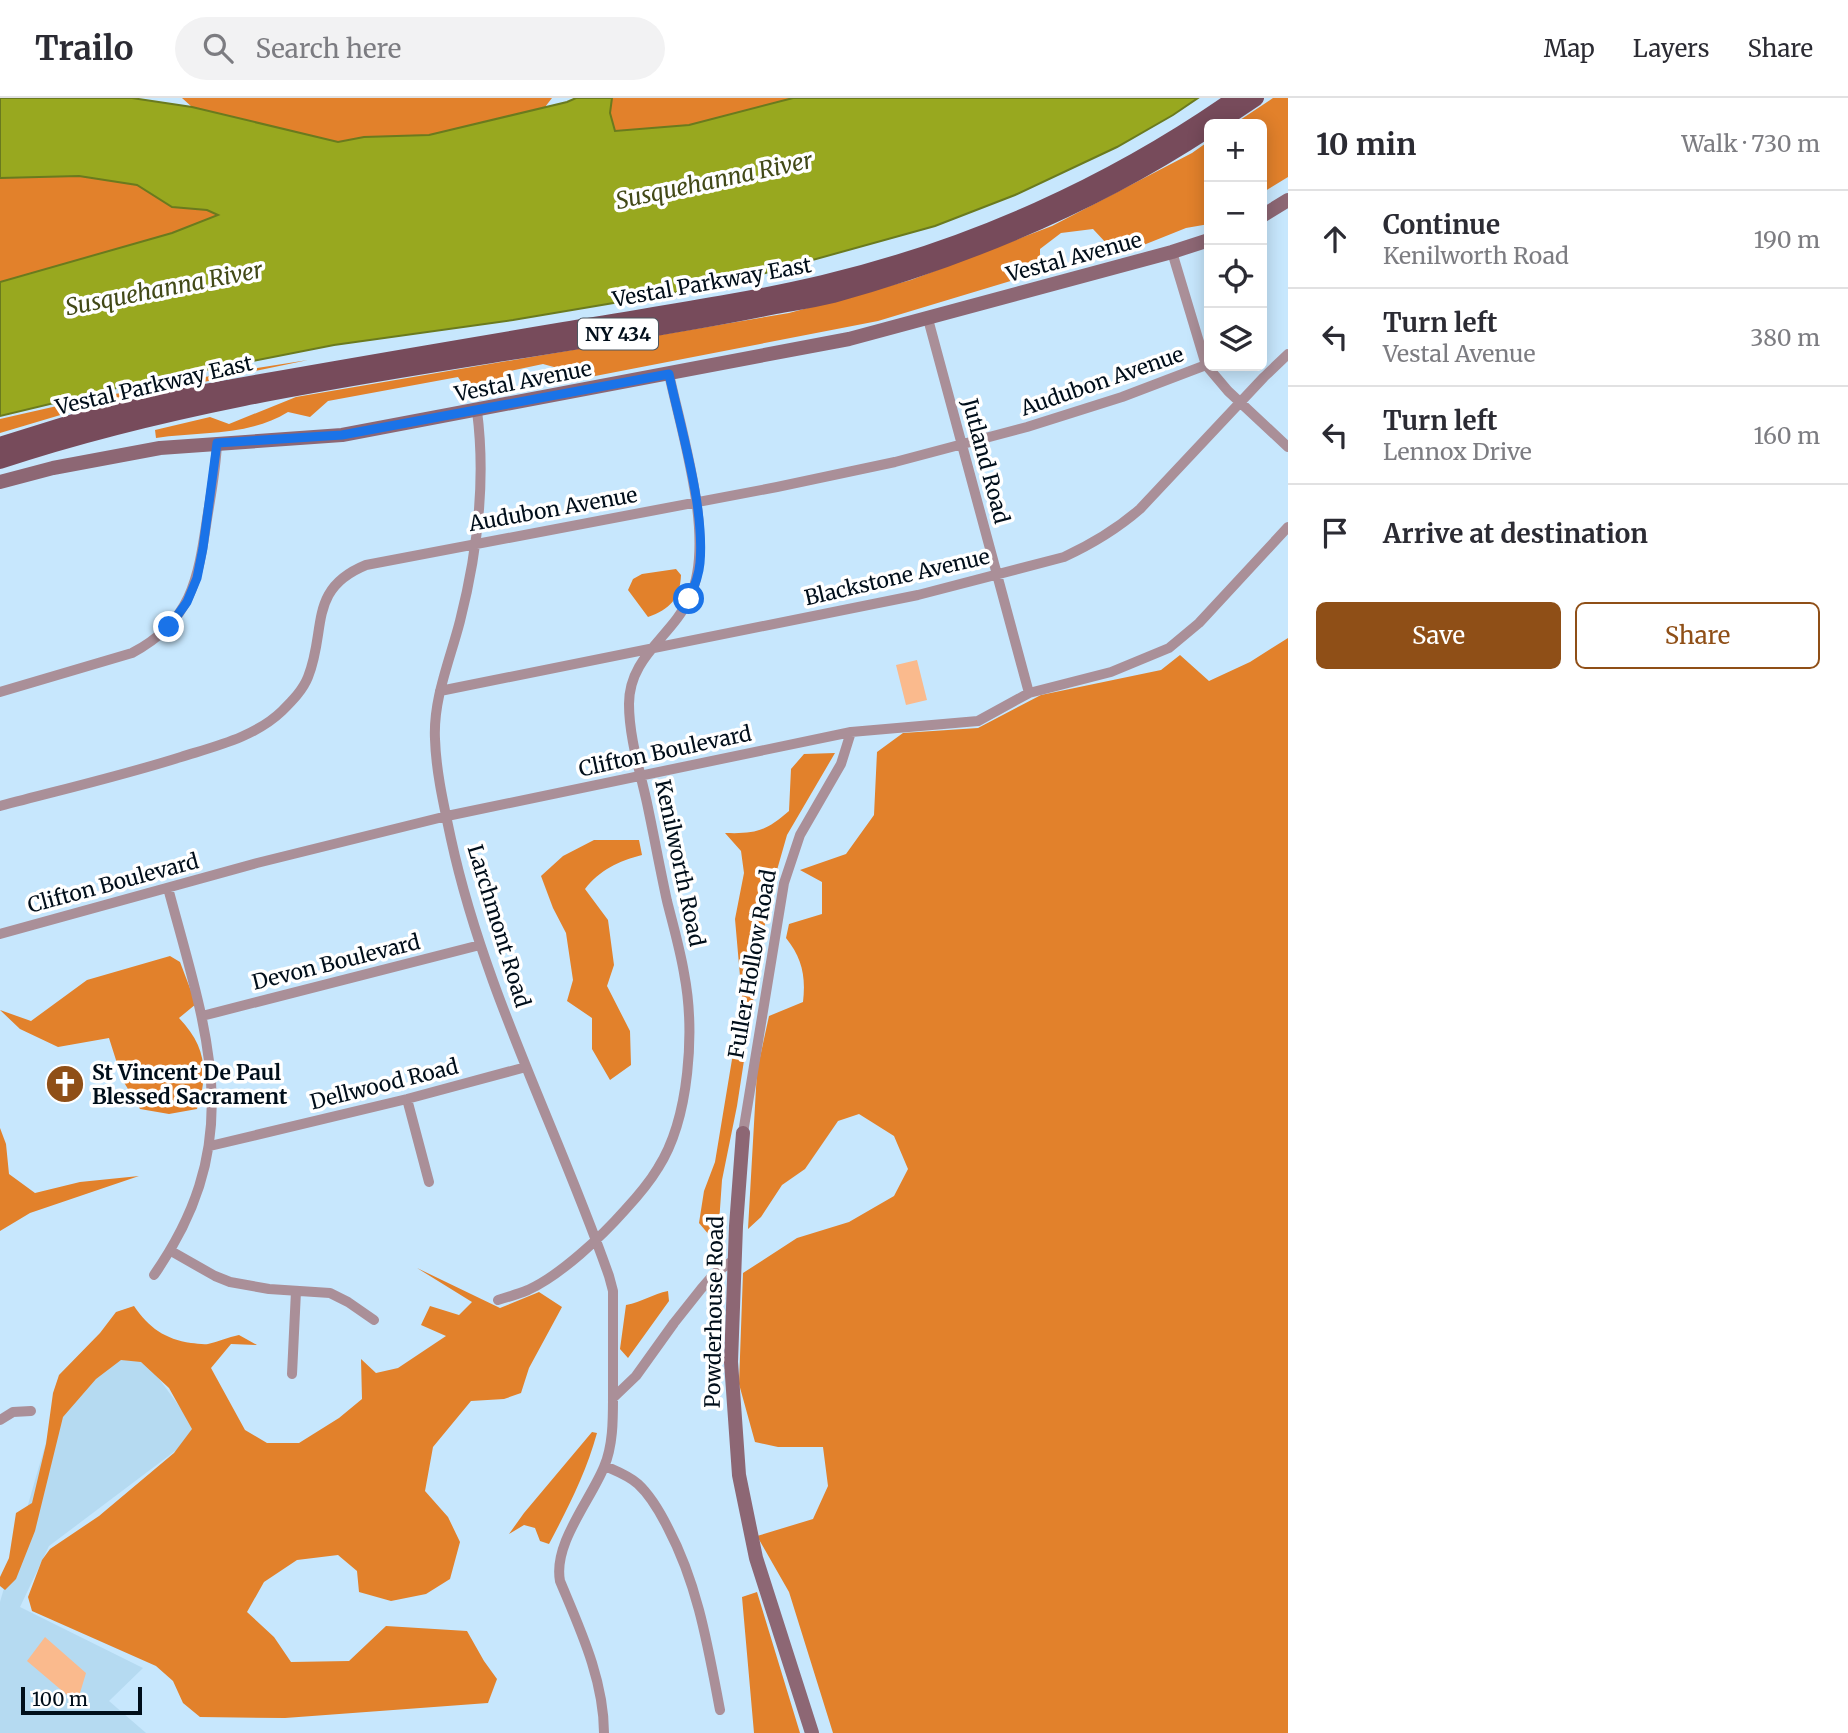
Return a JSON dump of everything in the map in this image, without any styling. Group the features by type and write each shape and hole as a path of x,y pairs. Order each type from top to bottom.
{"main road":[{"name":"Vestal Parkway East","path":"0,445 77,421 172,398 772,294 877,269 971,238 1052,204 1154,150 1235,98"},
{"path":"1224,119 1256,98"},
{"name":"Vestal Parkway East","path":"0,461 117,426 220,402 830,296 925,267 1014,234 1123,182 1204,133"}],"street":[{"path":"1267,213 1288,200"},
{"name":"Vestal Avenue","path":"0,482 132,452 217,443 342,435 849,340 1172,253 1204,242"},
{"path":"1172,253 1204,358"},
{"name":"Jutland Road","path":"928,319 1029,693"},
{"name":"Blackstone Avenue","path":"440,691 918,595 1064,557 1118,528 1149,500 1288,354"},
{"name":"Audubon Avenue","path":"0,806 145,768 240,738 280,713 303,687 311,669 326,599 338,581 366,565 895,461 962,445 1122,397 1204,366"},
{"path":"1210,371 1288,447"},
{"name":"Kenilworth Road","path":"498,1300 537,1285 596,1240 638,1196 659,1168 669,1146 690,1057 690,1014 684,973 631,726 629,697 636,670 681,613 698,574 701,545 697,502 669,374"},
{"name":"Larchmont Road","path":"477,411 480,429 479,499 475,543 460,620 440,691 435,740 461,885 480,945 596,1240 613,1291 610,1445 605,1466 564,1545 558,1572 595,1673 604,1733"},
{"path":"0,692 132,653 153,641 169,627 187,602 197,578 217,443"},
{"name":"Clifton Boulevard","path":"0,934 257,863 447,816 851,732 978,721 1029,693 1111,672 1169,648 1199,623 1288,527"},
{"name":"Fuller Hollow Road","path":"743,1133 784,883 800,835 841,764 851,732"},
{"path":"154,1275 171,1251 192,1211 210,1146 213,1098 210,1059 202,1016 168,888"},
{"name":"Devon Boulevard","path":"202,1016 480,945"},
{"name":"Dellwood Road","path":"210,1146 526,1067"},
{"path":"407,1098 429,1182"},
{"name":"Powderhouse Road","path":"743,1133 735,1259 731,1391 743,1506 756,1558 812,1733"},
{"path":"171,1251 230,1282 330,1293 374,1320"},
{"path":"613,1398 636,1376 674,1322 714,1274 735,1259"},
{"path":"292,1374 296,1291"},
{"path":"0,1420 13,1412 30,1411"},
{"path":"605,1466 626,1475 648,1494 679,1549 702,1618 720,1710"}],"shaded area":[{"path":"182,98 552,98 545,107 429,135 364,137 338,142 192,107"},
{"path":"612,98 793,98 689,125 614,131 610,113"},
{"path":"1273,98 1288,98 1288,177 1267,190 1267,119 1242,119"},
{"path":"1204,145 1204,225 1186,228 1131,250 1107,244 1093,229 1061,233 1040,249 1040,272 878,321 590,377 543,364 510,371 506,385 489,395 470,395 458,377 328,401 310,417 288,412 256,426 224,432 156,438 155,430 210,417 229,424 296,397 789,313 911,280 1052,226"},
{"path":"79,176 137,185 172,207 207,210 219,215 172,233 0,282 0,178"},
{"path":"308,360 94,405 0,433 0,419 153,386"},
{"path":"676,569 681,575 676,597 668,607 648,617 628,590 633,579 642,574"},
{"path":"1288,638 1288,1733 833,1733 789,1592 757,1536 813,1519 828,1486 823,1447 778,1447 755,1442 739,1384 743,1273 797,1238 849,1222 894,1196 908,1169 894,1136 859,1114 838,1121 805,1169 782,1185 761,1217 748,1229 757,1071 769,1016 803,1002 802,968 786,938 789,924 822,914 822,882 800,870 846,854 874,815 877,752 903,733 978,728 1041,695 1161,670 1180,655 1209,681 1250,662"},
{"path":"917,660 927,700 906,705 896,665"},
{"path":"835,753 787,835 769,898 737,1106 722,1180 719,1223 710,1236 699,1223 704,1191 715,1162 742,999 735,919 744,873 741,851 725,833 753,832 774,823 789,811 791,769 804,754"},
{"path":"594,840 639,840 642,855 610,867 585,889 608,920 614,965 607,986 630,1031 631,1065 610,1080 592,1049 592,1018 567,1001 573,980 566,933 541,876 563,856"},
{"path":"170,956 180,962 196,1004 179,1018 195,1039 203,1060 203,1084 197,1109 169,1114 140,1109 122,1079 109,1038 58,1047 20,1029 0,1010 31,1021 87,980"},
{"path":"0,1128 6,1144 9,1174 35,1193 80,1182 139,1176 30,1213 0,1231"},
{"path":"417,1268 500,1308 539,1292 562,1307 529,1368 521,1393 504,1399 471,1401 433,1447 425,1491 448,1517 460,1542 450,1579 426,1594 391,1601 359,1592 357,1571 338,1555 297,1560 264,1582 247,1612 274,1637 291,1662 349,1661 386,1626 467,1631 497,1679 488,1703 285,1718 200,1717 183,1703 173,1681 156,1666 32,1611 28,1597 42,1560 50,1549 99,1516 174,1453 192,1429 169,1388 141,1362 121,1360 96,1379 63,1417 35,1531 16,1579 5,1590 0,1586 0,1577 9,1558 16,1513 32,1503 46,1444 53,1393 59,1375 100,1333 116,1312 134,1306 158,1331 182,1341 206,1344 239,1335 257,1345 231,1344 211,1368 245,1430 267,1443 299,1443 339,1418 362,1399 361,1359 376,1373 398,1368 446,1336 421,1325 430,1306 459,1315 472,1302"},
{"path":"668,1291 669,1301 628,1358 620,1349 626,1305"},
{"path":"123,1330 199,1433 49,1546 20,1607 143,1668 109,1701 146,1733 0,1733 0,1602 55,1411"},
{"path":"592,1432 597,1433 588,1462 549,1544 540,1541 535,1528 524,1525 509,1534 524,1513"},
{"path":"757,1592 800,1733 754,1733 742,1597"},
{"path":"45,1637 86,1673 80,1693 73,1700 27,1661"}],"water":[{"name":"Susquehanna River","path":"0,98 132,98 192,107 338,142 364,137 429,135 576,98 612,98 610,113 615,131 689,125 793,98 1198,98 1117,147 1015,195 935,226 726,284 513,320 334,345 125,386 0,416 0,282 172,233 218,215 207,210 172,207 137,185 79,176 0,178"}],"place":[{"name":"St Vincent De Paul Blessed Sacrament","path":"65,1084"}],"route":[{"path":"169,627 187,602 197,578 217,443 342,435 669,374 697,502 701,545 698,574 689,599"}]}
